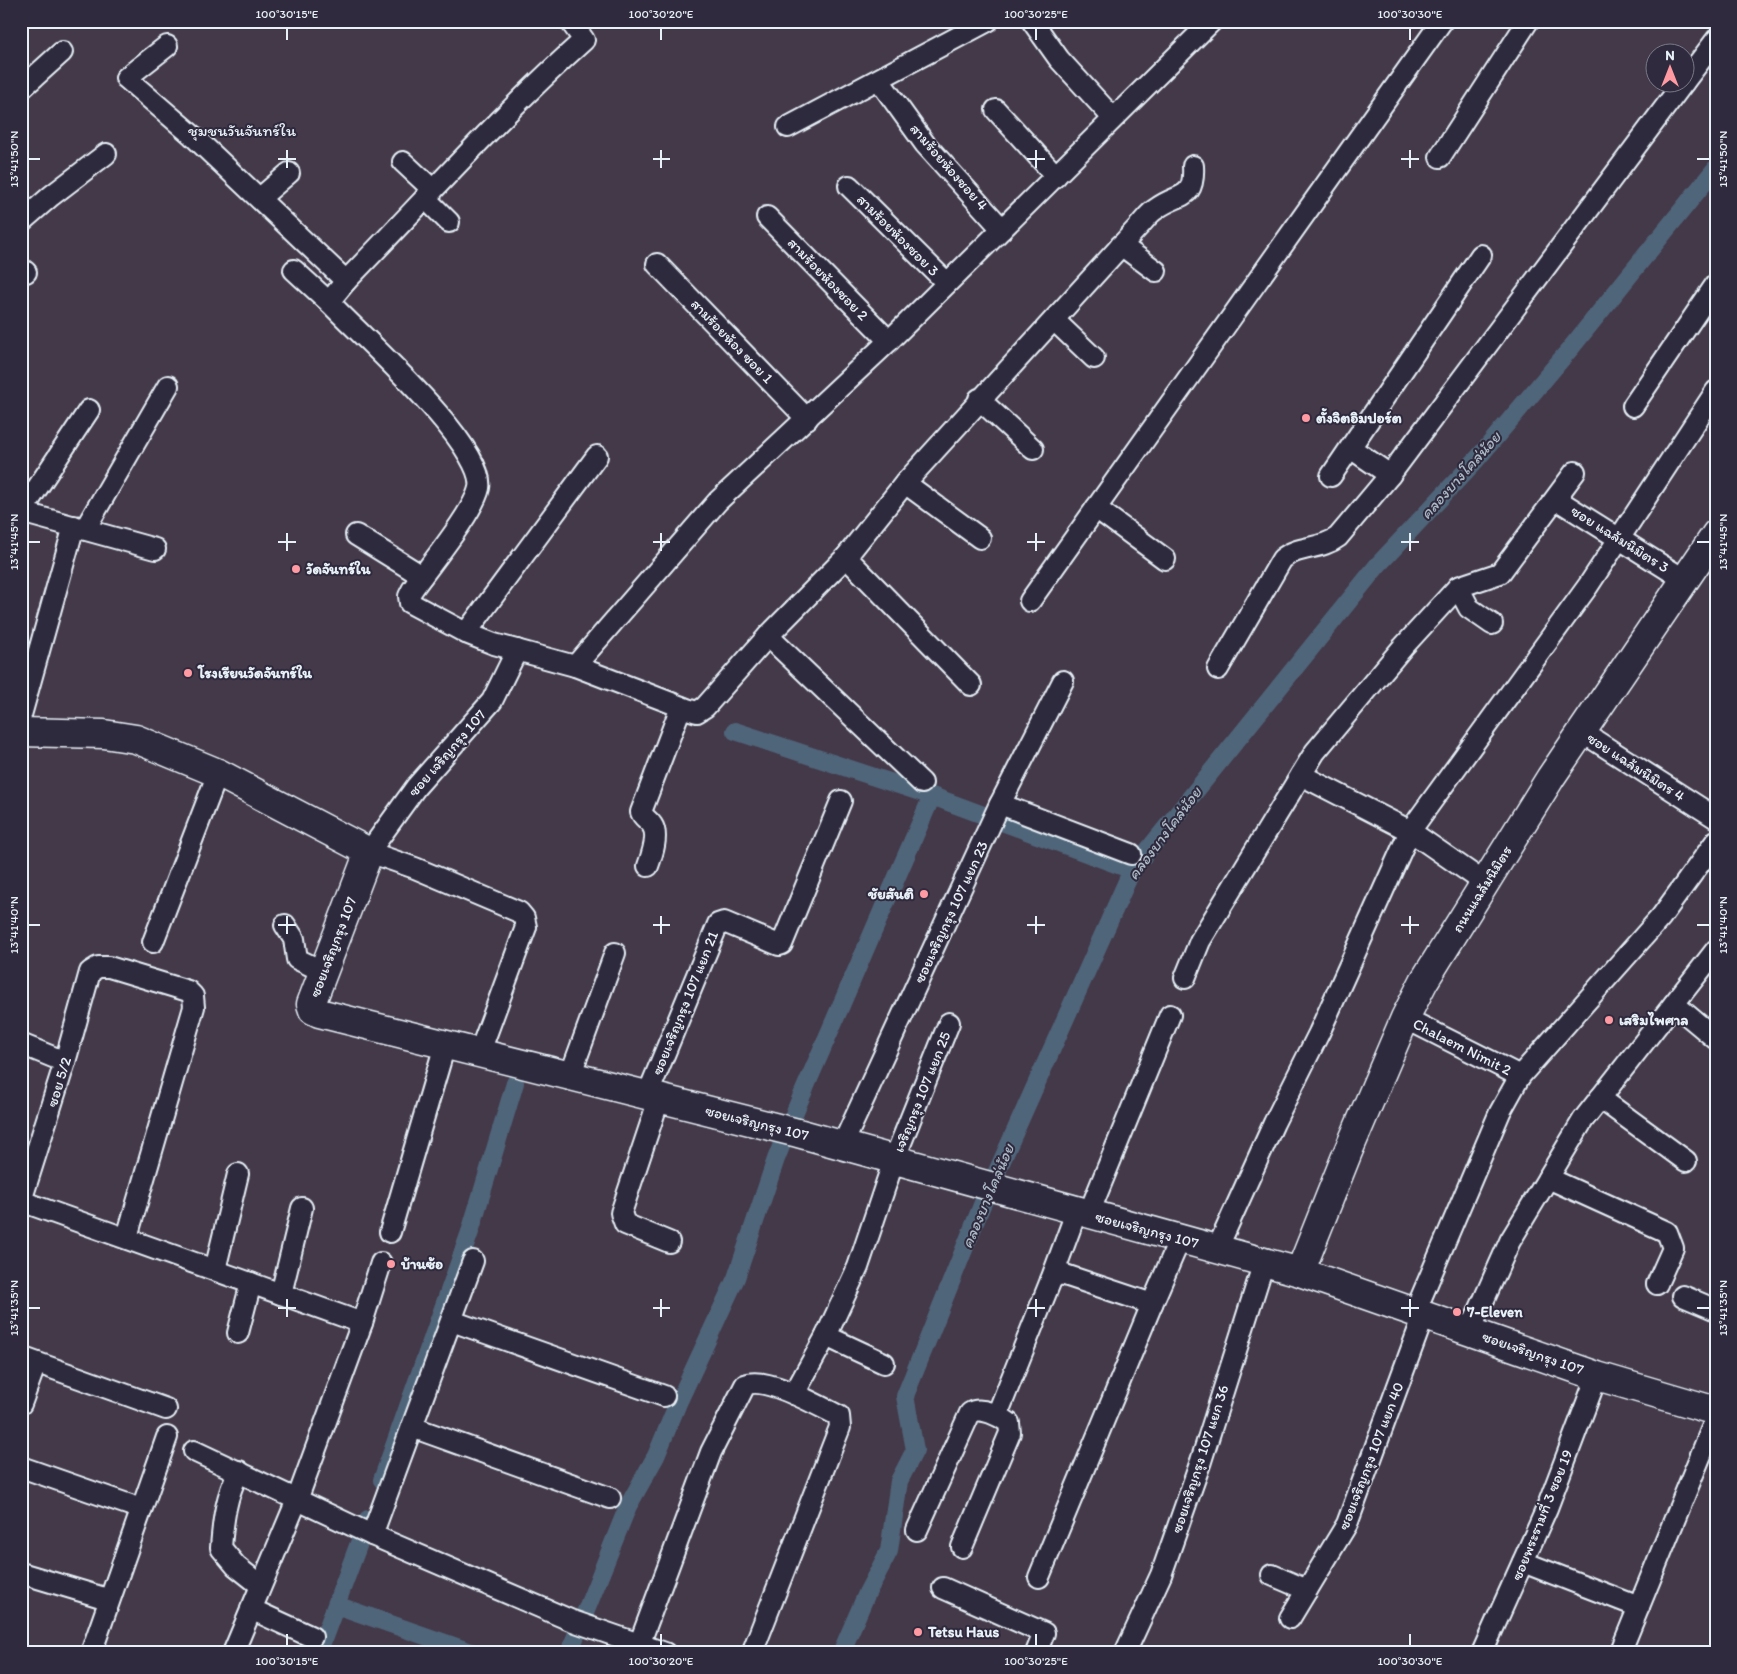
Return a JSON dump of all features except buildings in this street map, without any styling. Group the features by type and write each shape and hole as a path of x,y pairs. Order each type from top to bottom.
{"street":[{"path":"330,303 346,281 536,84 584,40 570,21"},
{"path":"788,126 879,80 988,21"},
{"path":"1032,21 1059,59 1113,118"},
{"path":"575,666 718,502 889,341 1212,21"},
{"path":"1030,601 1442,21"},
{"path":"1440,157 1528,21"},
{"path":"1694,69 1716,40"},
{"path":"167,46 126,78 260,198 346,281"},
{"path":"21,89 62,52"},
{"name":"สามร้อยห้องซอย 4","path":"879,80 925,144 1002,229"},
{"path":"1218,668 1282,559 1295,550 1329,542 1338,537 1390,475 1677,92"},
{"path":"996,110 1056,176"},
{"path":"21,222 51,196 106,154"},
{"path":"403,162 449,222"},
{"path":"294,270 406,378 465,447 477,473 480,486 472,506 409,596 410,603 466,633 516,650 575,666 697,712 705,707 768,636 846,557 905,483 978,399 1054,320 1121,245 1156,209 1190,191 1194,182 1193,166"},
{"path":"260,198 289,173"},
{"name":"สามร้อยห้องซอย 3","path":"849,186 947,283"},
{"name":"สามร้อยห้องซอย 2","path":"767,217 889,341"},
{"path":"1121,245 1156,271"},
{"path":"1332,476 1481,255"},
{"name":"สามร้อยห้อง ซอย 1","path":"657,264 807,419"},
{"path":"1633,406 1716,284"},
{"path":"1054,320 1094,358"},
{"path":"21,716 80,527 168,386"},
{"path":"1217,1249 1274,1123 1319,1033 1410,831 1588,586 1716,391"},
{"path":"978,399 1033,448"},
{"path":"21,508 30,499 90,410"},
{"path":"1352,448 1390,475"},
{"path":"466,633 597,456"},
{"path":"1185,978 1200,941 1315,752 1403,647 1458,587 1500,573 1575,472"},
{"path":"905,483 980,538"},
{"name":"ซอย แฉล้มนิมิตร 3","path":"1556,499 1685,580"},
{"path":"1096,508 1165,559"},
{"path":"21,512 155,549"},
{"name":"ถนนแฉล้มนิมิตร","path":"1300,1272 1346,1154 1405,1018 1424,981 1485,882 1582,732 1716,534"},
{"path":"356,535 422,576"},
{"path":"846,557 971,684"},
{"path":"1458,587 1469,608 1492,624"},
{"path":"768,636 922,783"},
{"name":"ซอย เจริญกรุง 107","path":"369,852 416,787 492,700 516,650"},
{"name":"ซอยเจริญกรุง 107 แยก 23","path":"842,1146 997,811 1064,681"},
{"path":"648,866 654,832 653,827 642,816 641,812 681,707"},
{"path":"21,732 104,734 136,739 218,773 369,852 415,868 519,912 524,918 526,927 479,1054"},
{"name":"ซอย แฉล้มนิมิตร 4","path":"1582,732 1716,818"},
{"path":"153,942 218,773"},
{"path":"1301,775 1410,831 1485,882"},
{"name":"ซอยเจริญกรุง 107 แยก 21","path":"653,1097 718,924 724,922 778,945 785,941 841,801"},
{"path":"997,811 1131,854"},
{"name":"ซอยเจริญกรุง 107 แยก 40","path":"1290,1618 1347,1524 1420,1314 1500,1112 1520,1076 1661,917 1716,841"},
{"name":"ซอยเจริญกรุง 107","path":"369,852 311,1004 313,1010 319,1014 791,1132 1300,1272 1597,1376 1716,1412"},
{"path":"285,925 294,939 297,959 324,972"},
{"path":"1470,1331 1510,1241 1583,1120 1716,950"},
{"path":"570,1076 616,952"},
{"name":"ซอย 5/2","path":"21,1201 66,1062 90,972 98,967 109,967 188,991 193,996 194,1007 127,1237"},
{"path":"1674,1004 1716,1039"},
{"path":"997,1415 1050,1280 1083,1212 1170,1015"},
{"name":"Chalaem Nimit 2","path":"1405,1018 1520,1076"},
{"name":"เจริญกรุง 107 แยก 25","path":"794,1394 826,1336 858,1267 894,1160 949,1023"},
{"path":"21,1044 66,1062"},
{"path":"390,1232 444,1045"},
{"path":"653,1097 621,1213 625,1224 668,1242"},
{"path":"1600,1098 1686,1161"},
{"path":"215,1270 238,1174"},
{"path":"1548,1178 1667,1232 1673,1248 1657,1284"},
{"path":"21,1201 127,1237 362,1323"},
{"path":"281,1294 302,1208"},
{"path":"1040,1577 1180,1239"},
{"path":"372,1535 473,1261"},
{"name":"ซอยเจริญกรุง 107 แยก 36","path":"1126,1653 1161,1574 1201,1461 1264,1262"},
{"path":"234,1653 260,1585 297,1500 362,1323 381,1263"},
{"path":"1050,1280 1058,1274 1065,1275 1152,1304"},
{"path":"238,1333 251,1283"},
{"path":"1683,1296 1716,1310"},
{"path":"452,1321 664,1396"},
{"path":"826,1336 884,1362"},
{"path":"21,1404 29,1360 166,1409"},
{"name":"ซอยพระรามที่ 3 ซอย 19","path":"1482,1653 1523,1562 1597,1376"},
{"path":"638,1648 711,1452 745,1385 753,1382 794,1394 839,1416 840,1427 752,1653"},
{"path":"917,1530 970,1413 978,1410 997,1415 1009,1424 1010,1432 962,1547"},
{"path":"1620,1653 1716,1418"},
{"path":"412,1427 610,1498"},
{"path":"94,1652 167,1437"},
{"path":"194,1451 372,1535 570,1620 638,1648 665,1653"},
{"path":"21,1467 130,1505"},
{"path":"239,1471 229,1490 223,1521 221,1548 236,1566 260,1585"},
{"path":"1523,1562 1639,1607"},
{"path":"21,1574 100,1597"},
{"path":"1272,1575 1307,1590"},
{"path":"943,1588 1044,1633 1036,1653"},
{"path":"251,1609 312,1637"}],"waterway":[{"name":"คลองบางโคล่น้อย","path":"841,1653 867,1593 889,1551 899,1481 915,1450 905,1396 982,1205 1132,870 1377,566 1477,459 1570,349 1716,168"},
{"path":"735,731 932,796 1132,870"},
{"path":"569,1653 628,1506 656,1456 678,1403 736,1278 776,1159 796,1109 932,796"},
{"path":"382,1480 470,1232 515,1083"},
{"path":"318,1653 368,1519"},
{"path":"336,1605 474,1653"}],"place":[{"name":"ตั้งจิตอิมปอร์ต","path":"1306,418"},
{"name":"วัดจันทร์ใน","path":"296,569"},
{"name":"โรงเรียนวัดจันทร์ใน","path":"188,673"},
{"name":"ชัยสันติ","path":"924,894"},
{"name":"เสริมไพศาล","path":"1609,1020"},
{"name":"บ้านซ้อ","path":"391,1264"},
{"name":"7-Eleven","path":"1457,1312"},
{"name":"Tetsu Haus","path":"918,1632"}],"district":[{"name":"ชุมชนวันจันทร์ใน","path":"242,130"}]}
